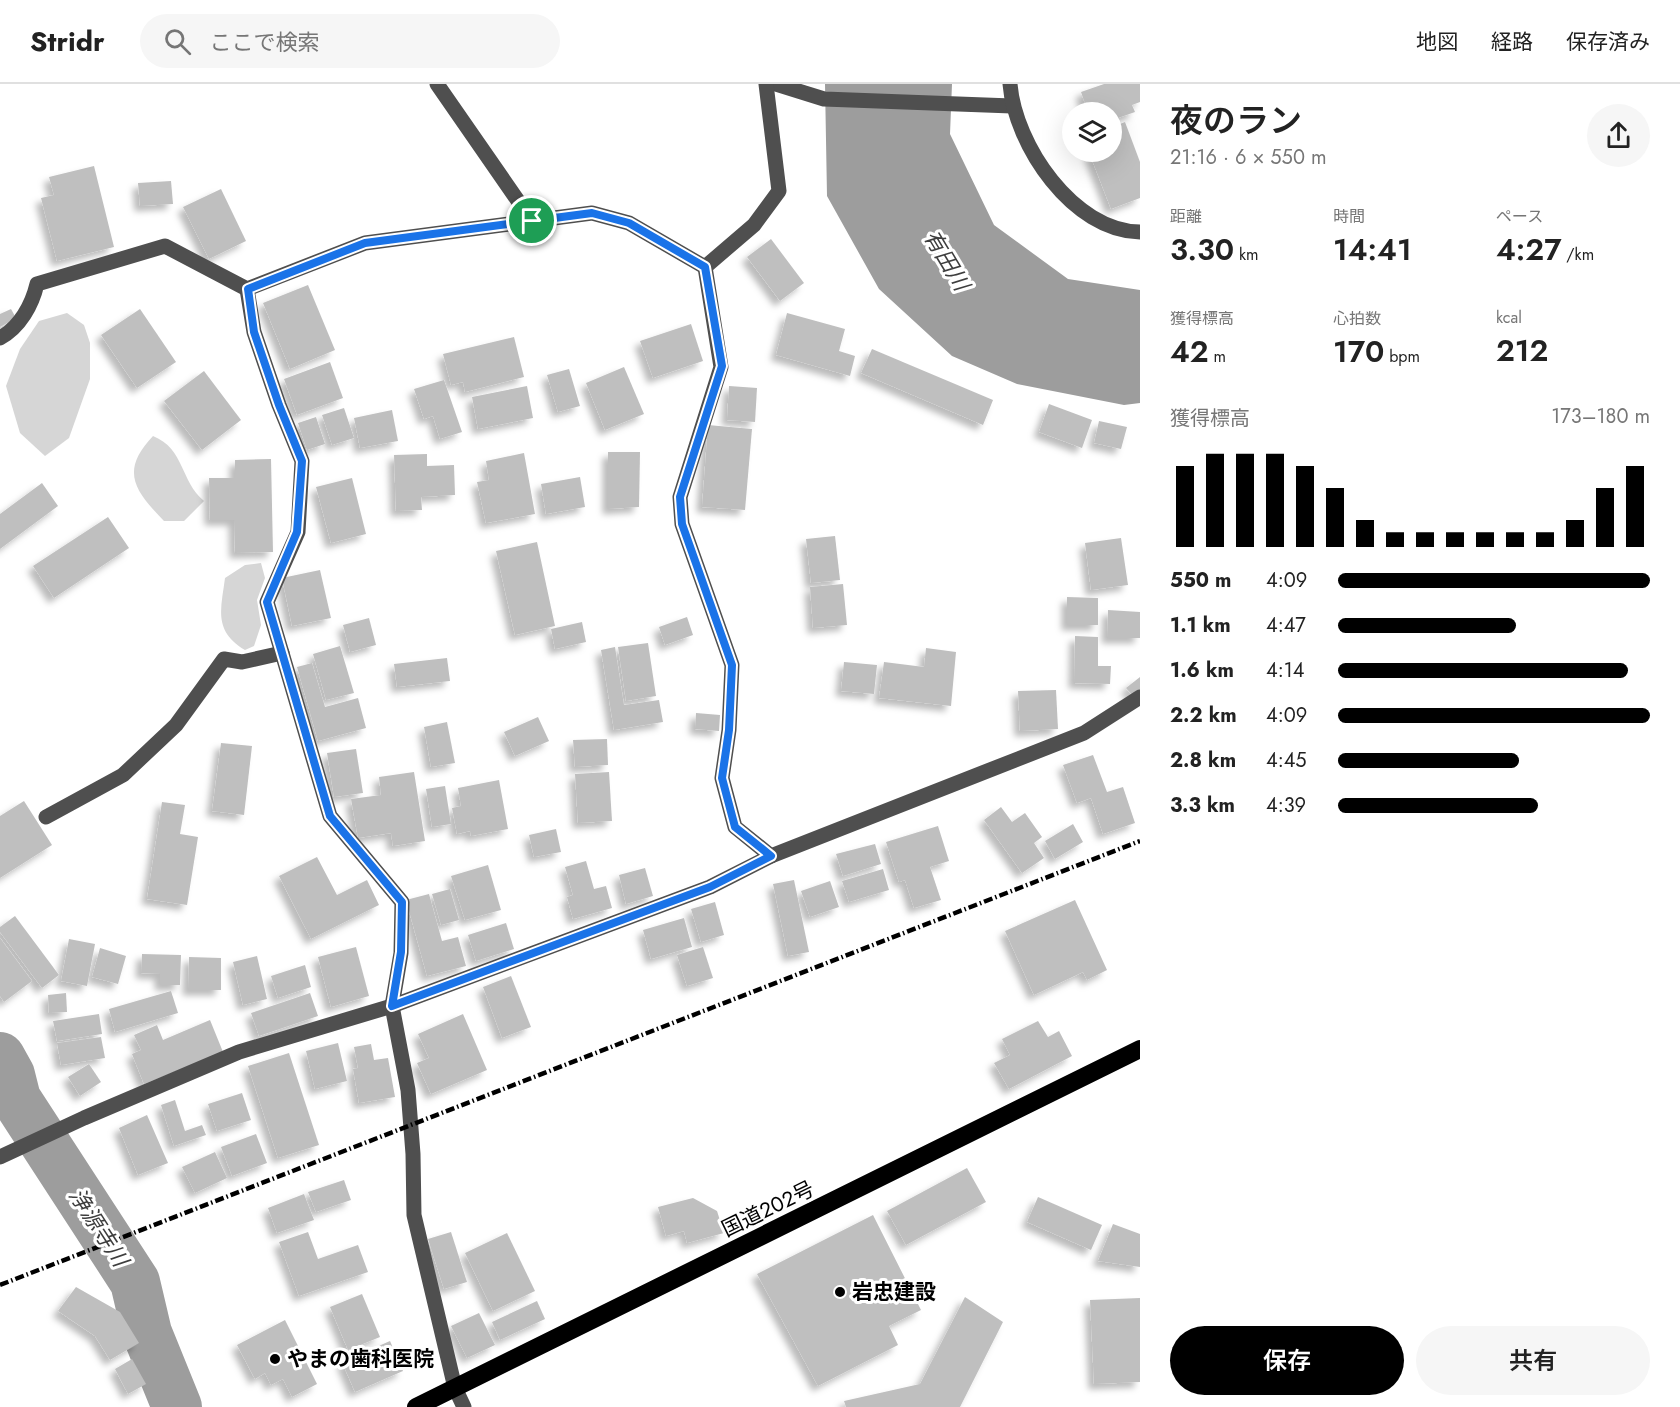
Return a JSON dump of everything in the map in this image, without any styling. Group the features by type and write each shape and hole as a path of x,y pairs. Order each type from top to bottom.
{"highway":[{"name":"国道202号","path":"416,1407 1140,1049"}],"street":[{"path":"437,84 532,221"},
{"path":"705,267 754,225 779,191 766,84"},
{"path":"776,84 824,99 1011,106"},
{"path":"1010,84 1011,106 1035,159 1066,197 1101,223 1128,232 1140,232"},
{"path":"0,338 9,333 33,304 37,284 165,246 248,289 365,243 592,213 629,223 705,267"},
{"path":"705,267 722,366 680,497 682,524 732,665 729,730 722,778 735,827 771,856"},
{"path":"248,289 254,332 279,405 302,461 297,532 267,602 330,816 402,902 401,952 392,1006 408,1090 414,1154 414,1215 455,1388 464,1407"},
{"path":"46,817 123,775 176,725 224,659 242,662 282,653"},
{"path":"0,1157 84,1118 239,1052 392,1006 710,887 771,856 1084,733 1140,697"}],"shaded area":[{"path":"67,313 84,325 90,343 90,379 69,438 45,456 20,433 6,386 20,349 39,321"},
{"path":"153,436 171,449 190,484 204,501 184,521 164,521 145,500 135,480 134,470 137,460"},
{"path":"261,563 265,578 257,600 261,625 254,646 245,650 235,643 224,627 221,609 225,578 245,565"}],"water":[{"name":"有田川","path":"825,84 952,84 950,134 994,225 1068,279 1140,290 1140,403 1124,405 1017,384 952,356 879,289 827,196"}],"building":[{"path":"1104,84 1140,84 1140,102 1132,105 1135,112 1122,117 1122,102 1084,102 1081,92"},
{"path":"1125,122 1140,162 1140,198 1111,209 1093,162 1122,162 1122,123"},
{"path":"94,166 114,247 57,261 41,198 54,195 49,177"},
{"path":"171,181 173,204 140,206 138,183"},
{"path":"221,189 246,241 209,259 183,207"},
{"path":"771,239 804,283 780,301 747,257"},
{"path":"308,285 335,350 290,369 263,303"},
{"path":"11,309 16,318 0,327 0,314"},
{"path":"140,309 176,362 137,388 101,335"},
{"path":"787,313 845,329 839,351 855,356 850,376 776,355"},
{"path":"691,324 703,361 653,378 640,341"},
{"path":"514,337 524,377 465,392 463,382 451,385 443,354"},
{"path":"872,349 993,400 983,425 861,373"},
{"path":"330,362 343,398 297,415 284,379"},
{"path":"624,367 644,414 605,430 586,383"},
{"path":"569,369 580,406 558,412 547,375"},
{"path":"204,371 241,420 202,450 164,401"},
{"path":"444,380 462,432 440,439 433,416 424,419 414,389"},
{"path":"527,386 533,418 478,429 472,397"},
{"path":"729,386 757,388 755,422 727,420"},
{"path":"1049,404 1092,420 1082,448 1039,432"},
{"path":"344,408 354,438 332,445 322,415"},
{"path":"392,410 398,441 360,448 354,418"},
{"path":"316,417 325,444 307,450 298,423"},
{"path":"1099,421 1127,427 1121,449 1094,443"},
{"path":"708,425 752,429 745,510 702,507"},
{"path":"608,452 640,452 639,507 608,509"},
{"path":"524,453 535,514 486,523 477,482 489,480 486,461"},
{"path":"427,454 427,466 454,465 455,495 421,497 422,510 396,511 394,455"},
{"path":"271,459 273,552 235,553 234,520 210,520 209,478 235,478 235,460"},
{"path":"580,477 585,507 546,514 541,484"},
{"path":"352,478 366,534 331,543 316,487"},
{"path":"42,483 58,506 0,549 0,514"},
{"path":"108,517 129,548 54,598 33,566"},
{"path":"835,536 840,580 811,583 806,539"},
{"path":"1121,538 1128,585 1091,590 1085,543"},
{"path":"537,542 555,626 515,635 496,551"},
{"path":"320,570 331,618 292,626 282,578"},
{"path":"843,584 847,625 813,628 810,587"},
{"path":"1067,597 1098,598 1098,625 1067,625"},
{"path":"1108,610 1140,612 1140,638 1107,638"},
{"path":"687,617 693,635 665,645 659,627"},
{"path":"369,618 376,645 350,652 343,625"},
{"path":"582,622 586,642 555,649 551,629"},
{"path":"1075,636 1098,637 1098,666 1111,666 1110,684 1074,683"},
{"path":"648,643 656,696 626,701 618,647"},
{"path":"340,646 354,693 326,700 313,654"},
{"path":"615,647 624,705 659,700 663,722 614,730 601,650"},
{"path":"926,648 956,652 951,706 879,698 884,662 924,667"},
{"path":"447,658 450,681 397,687 394,664"},
{"path":"844,662 877,665 874,694 841,691"},
{"path":"312,663 325,707 358,698 366,728 318,741 297,667"},
{"path":"1140,677 1140,692 1134,697 1126,688"},
{"path":"1056,690 1058,729 1020,731 1018,691"},
{"path":"696,713 720,715 719,731 695,729"},
{"path":"538,717 549,741 515,756 504,732"},
{"path":"447,722 455,763 431,767 424,727"},
{"path":"607,739 608,765 575,767 573,740"},
{"path":"221,743 252,746 244,815 212,811"},
{"path":"356,749 363,793 334,797 327,753"},
{"path":"1093,755 1107,792 1123,787 1135,823 1103,834 1091,798 1077,803 1063,765"},
{"path":"414,772 425,841 393,846 391,833 358,838 351,799 381,795 379,777"},
{"path":"609,772 612,821 578,823 575,774"},
{"path":"499,780 508,829 471,836 470,831 457,834 452,808 461,806 458,788"},
{"path":"445,786 451,824 432,827 426,789"},
{"path":"24,801 52,845 0,878 0,816"},
{"path":"162,802 185,805 180,834 198,837 187,905 147,899"},
{"path":"1001,807 1012,822 1025,813 1042,837 1034,843 1044,858 1022,873 984,820"},
{"path":"1073,824 1083,842 1055,859 1045,841"},
{"path":"938,826 949,861 930,867 941,900 914,908 905,880 899,882 886,842"},
{"path":"556,829 561,852 534,857 529,835"},
{"path":"875,844 881,864 843,876 836,854"},
{"path":"317,857 337,895 367,880 379,905 311,939 279,876"},
{"path":"586,861 594,889 606,886 612,908 573,919 567,897 573,895 565,867"},
{"path":"488,865 501,910 465,920 451,876"},
{"path":"645,868 653,896 626,904 619,875"},
{"path":"883,869 889,890 849,902 842,881"},
{"path":"794,880 809,952 788,956 773,884"},
{"path":"830,881 839,907 810,917 801,891"},
{"path":"450,889 459,920 441,925 432,894"},
{"path":"429,894 442,941 458,937 466,966 427,976 406,900"},
{"path":"1075,900 1107,970 1087,980 1083,972 1034,995 1005,931"},
{"path":"715,902 724,935 701,942 691,909"},
{"path":"15,916 59,975 42,988 0,932 0,927"},
{"path":"684,918 692,947 651,959 643,930"},
{"path":"506,923 514,949 476,961 468,935"},
{"path":"0,938 32,981 4,1002 0,996"},
{"path":"69,939 95,944 87,986 61,981"},
{"path":"356,947 369,996 331,1007 318,957"},
{"path":"703,947 713,978 687,986 677,955"},
{"path":"100,948 126,956 118,984 92,977"},
{"path":"142,954 181,955 180,985 160,985 160,974 141,973"},
{"path":"257,956 267,999 243,1005 233,962"},
{"path":"189,957 221,958 221,990 188,990"},
{"path":"305,965 311,987 278,998 271,976"},
{"path":"511,976 531,1027 502,1038 483,987"},
{"path":"171,991 178,1013 115,1032 109,1009"},
{"path":"66,993 67,1012 49,1013 48,995"},
{"path":"310,993 318,1016 259,1036 251,1013"},
{"path":"99,1014 102,1034 57,1041 53,1021"},
{"path":"463,1014 487,1070 431,1094 417,1063 429,1058 418,1034"},
{"path":"210,1020 223,1052 144,1084 132,1054 141,1050 134,1035 157,1025 163,1040"},
{"path":"1038,1021 1048,1037 1059,1031 1072,1056 1009,1089 994,1063 1010,1055 1002,1039"},
{"path":"101,1037 105,1058 61,1065 57,1043"},
{"path":"338,1043 347,1081 315,1089 306,1051"},
{"path":"371,1044 374,1060 388,1058 395,1097 359,1103 353,1069 358,1068 354,1047"},
{"path":"289,1053 319,1145 278,1158 248,1066"},
{"path":"89,1064 101,1082 80,1096 68,1077"},
{"path":"242,1093 251,1120 217,1131 208,1104"},
{"path":"175,1100 185,1131 202,1125 206,1135 174,1146 161,1105"},
{"path":"147,1115 168,1163 138,1175 119,1128"},
{"path":"256,1134 267,1163 232,1176 221,1147"},
{"path":"215,1152 227,1178 195,1193 182,1167"},
{"path":"967,1168 986,1202 906,1245 887,1211"},
{"path":"344,1180 351,1200 316,1212 308,1192"},
{"path":"304,1194 314,1220 277,1233 268,1208"},
{"path":"1038,1197 1102,1225 1091,1250 1027,1222"},
{"path":"693,1198 717,1211 724,1233 687,1243 684,1231 666,1236 658,1207"},
{"name":"岩忠建設","path":"873,1215 921,1310 889,1326 898,1345 818,1386 757,1274"},
{"path":"1113,1224 1140,1234 1140,1267 1098,1261"},
{"path":"308,1232 318,1259 358,1245 368,1272 299,1296 279,1242"},
{"path":"451,1232 467,1282 444,1289 428,1239"},
{"path":"507,1233 535,1291 493,1311 465,1253"},
{"path":"76,1287 120,1312 139,1343 110,1360 95,1336 58,1311"},
{"path":"362,1294 380,1337 348,1350 330,1307"},
{"path":"965,1297 1003,1322 960,1407 846,1407 844,1401 920,1384"},
{"path":"1140,1298 1140,1382 1094,1384 1090,1300"},
{"path":"537,1301 545,1319 500,1340 492,1322"},
{"path":"479,1313 495,1345 467,1358 451,1326"},
{"name":"やまの歯科医院","path":"285,1320 317,1384 292,1397 283,1379 271,1385 265,1373 255,1379 237,1345"},
{"path":"390,1341 403,1371 355,1392 342,1362"},
{"path":"132,1359 146,1384 128,1394 115,1369"}],"waterway":[{"name":"浄源寺川","path":"0,1057 10,1075 16,1099 135,1282 147,1333 177,1407"}],"railway":[{"path":"0,1285 1140,841"}],"place":[{"name":"岩忠建設","path":"840,1292"},
{"name":"やまの歯科医院","path":"275,1359"}],"route":[{"path":"592,213 629,223 705,267 712,320 722,366 680,497 682,524 724,636 732,665 729,730 722,778 735,827 771,856 710,887 541,948 392,1006 401,952 402,902 330,816 267,602 297,532 302,461 279,405 254,332 248,289 365,243 510,226 532,221 592,213"}]}
